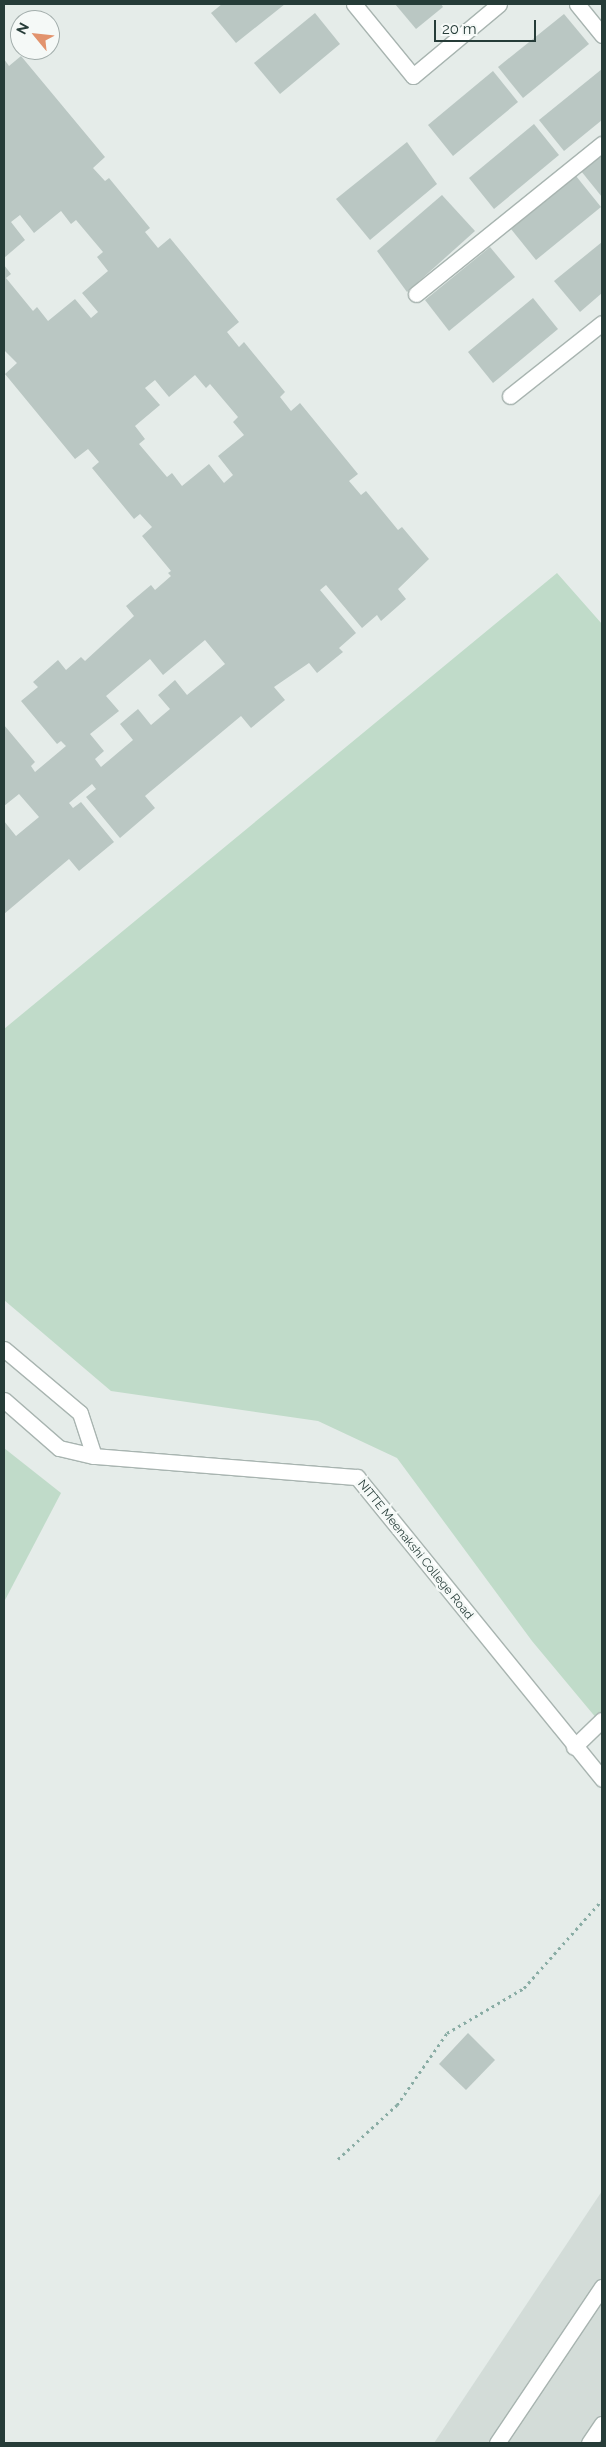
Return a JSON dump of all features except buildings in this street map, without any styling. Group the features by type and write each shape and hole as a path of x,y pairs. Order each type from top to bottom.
{"street":[{"path":"354,4 413,76 499,4"},
{"path":"577,4 602,35"},
{"path":"416,294 602,144"},
{"path":"510,396 602,323"},
{"path":"4,1349 80,1413 94,1456"},
{"name":"NITTE Meenakshi College Road","path":"4,1400 59,1448 94,1456 357,1477 574,1747 602,1779"},
{"path":"574,1747 602,1720"},
{"path":"497,2443 602,2288"},
{"path":"589,2443 602,2424"}],"path":[{"path":"338,2159 398,2106 447,2033 524,1988 602,1900"}],"shaded area":[{"path":"602,2191 602,2443 434,2443"}],"green space":[{"path":"557,573 602,624 602,1725 532,1641 397,1458 318,1421 111,1391 4,1300 4,1029"},
{"path":"4,1448 61,1493 4,1602"}]}
